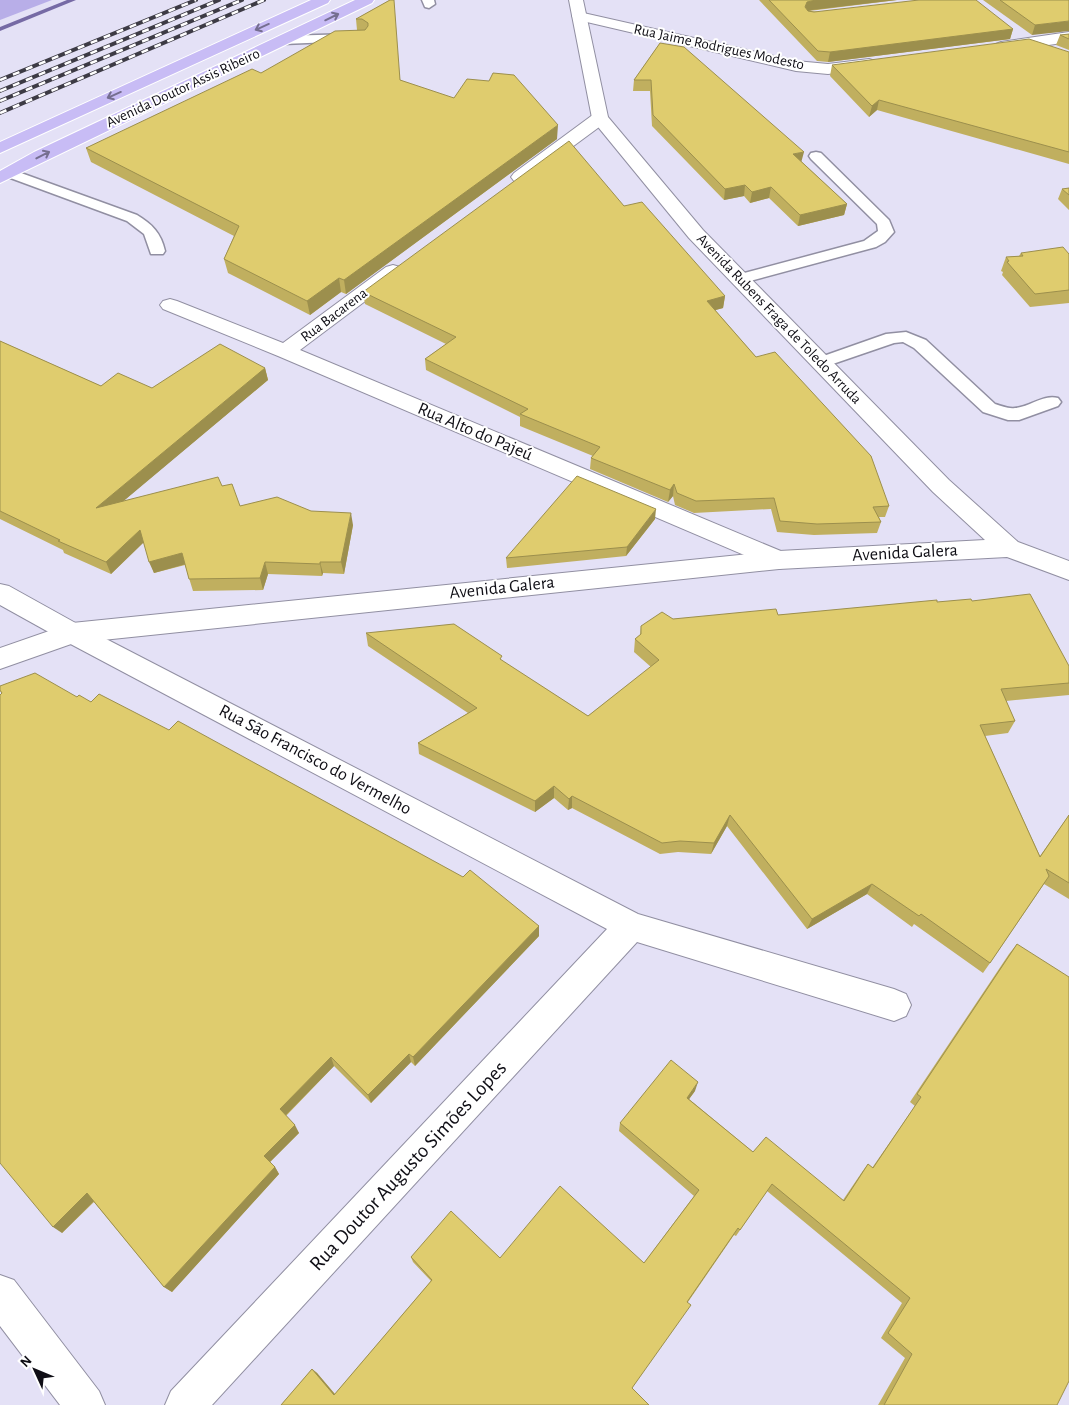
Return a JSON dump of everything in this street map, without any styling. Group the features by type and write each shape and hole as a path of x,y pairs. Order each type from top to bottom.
{"main road":[{"name":"Avenida Doutor Assis Ribeiro","path":"0,148 322,0"},
{"name":"Avenida Doutor Assis Ribeiro","path":"5,175 40,156 367,0"}],"street":[{"name":"Rua Jaime Rodrigues Modesto","path":"577,8 796,66 828,69 888,62"},
{"name":"Avenida Rubens Fraga de Toledo Arruda","path":"577,8 600,118 696,234 941,486 1009,548 1069,571"},
{"path":"1009,28 1029,43 1061,54"},
{"path":"982,49 1069,37"},
{"path":"505,188 600,118"},
{"name":"Rua Bacarena","path":"285,351 411,258"},
{"name":"Rua Alto do Pajeú","path":"170,305 285,351 780,560"},
{"name":"Avenida Galera","path":"0,659 72,633 780,560 1009,548"},
{"name":"Rua São Francisco do Vermelho","path":"0,592 72,633 631,926 894,1005"},
{"name":"Rua Doutor Augusto Simões Lopes","path":"185,1405 631,926"},
{"path":"0,1294 85,1405"}],"lane":[{"path":"284,40 362,38"},
{"path":"739,279 870,244 880,239 886,232 884,223 816,156"},
{"path":"5,175 132,218 146,226 155,237 157,251"},
{"path":"821,363 892,338 906,338 920,344 989,408 1003,413 1019,414 1052,402"}],"shaded area":[{"path":"0,0 52,0 0,20"}],"building":[{"path":"390,0 394,0 400,80 454,98 467,79 489,81 493,73 514,75 558,125 344,280 339,278 307,301 224,259 239,226 86,148 252,69 261,73 335,31 365,30 368,23 362,19 356,19"},
{"path":"769,0 816,0 807,2 805,7 808,11 814,12 919,0 976,0 1013,29 830,52 818,51"},
{"path":"1000,0 1069,0 1069,21 1035,25"},
{"path":"1069,34 1069,39 1060,35"},
{"path":"1029,39 1069,52 1069,152 879,100 872,106 832,65"},
{"path":"660,43 684,47 804,152 793,154 847,204 800,215 771,187 752,192 745,185 725,189 653,115 651,80 634,80"},
{"path":"569,141 624,206 642,202 725,296 707,301 756,357 775,352 871,456 889,506 873,507 881,522 817,524 780,521 774,498 696,501 677,493 674,484 670,490 591,458 600,447 520,414 528,409 425,359 456,337 363,292"},
{"path":"1069,188 1069,195 1062,189"},
{"path":"1063,247 1069,254 1069,290 1035,294 1007,262 1009,261 1006,257 1023,256 1021,253"},
{"path":"0,341 101,386 118,373 152,388 220,344 265,368 96,508 218,477 222,486 232,484 240,506 277,497 311,511 351,513 341,562 320,562 320,564 265,562 260,578 189,579 182,553 149,562 140,530 106,562 58,541 60,540 0,511"},
{"path":"577,476 656,509 627,547 506,558"},
{"path":"1030,594 1069,666 1069,683 1001,689 1015,721 980,725 1040,857 1069,815 1069,883 1046,869 1049,876 990,963 921,914 919,916 872,884 812,919 730,815 714,843 680,841 662,843 572,796 569,799 554,786 535,801 418,743 477,708 366,633 454,624 502,656 500,659 588,716 659,660 635,639 641,634 641,626 662,612 673,619 776,609 778,615 937,600 937,602 971,599 972,601"},
{"path":"35,673 77,697 79,695 91,702 99,694 169,730 178,721 463,877 470,870 539,926 413,1057 409,1054 368,1095 331,1057 280,1109 295,1125 264,1156 275,1167 164,1287 87,1193 53,1227 0,1163 0,695 2,693 0,686"},
{"path":"1017,944 1069,977 1069,1381 1057,1405 884,1405 912,1354 888,1333 910,1298 772,1184 740,1230 738,1228 687,1302 691,1305 632,1388 649,1405 281,1405 312,1369 334,1395 432,1280 411,1257 451,1211 500,1258 560,1186 644,1263 699,1190 620,1123 671,1060 698,1082 687,1098 753,1152 766,1137 844,1201 868,1164 873,1168 921,1097 917,1094"}],"waterway":[{"path":"0,29 73,0"}],"railway":[{"path":"0,80 196,0"},
{"path":"0,91 219,0"},
{"path":"0,101 242,0"},
{"path":"0,113 264,0"}]}
